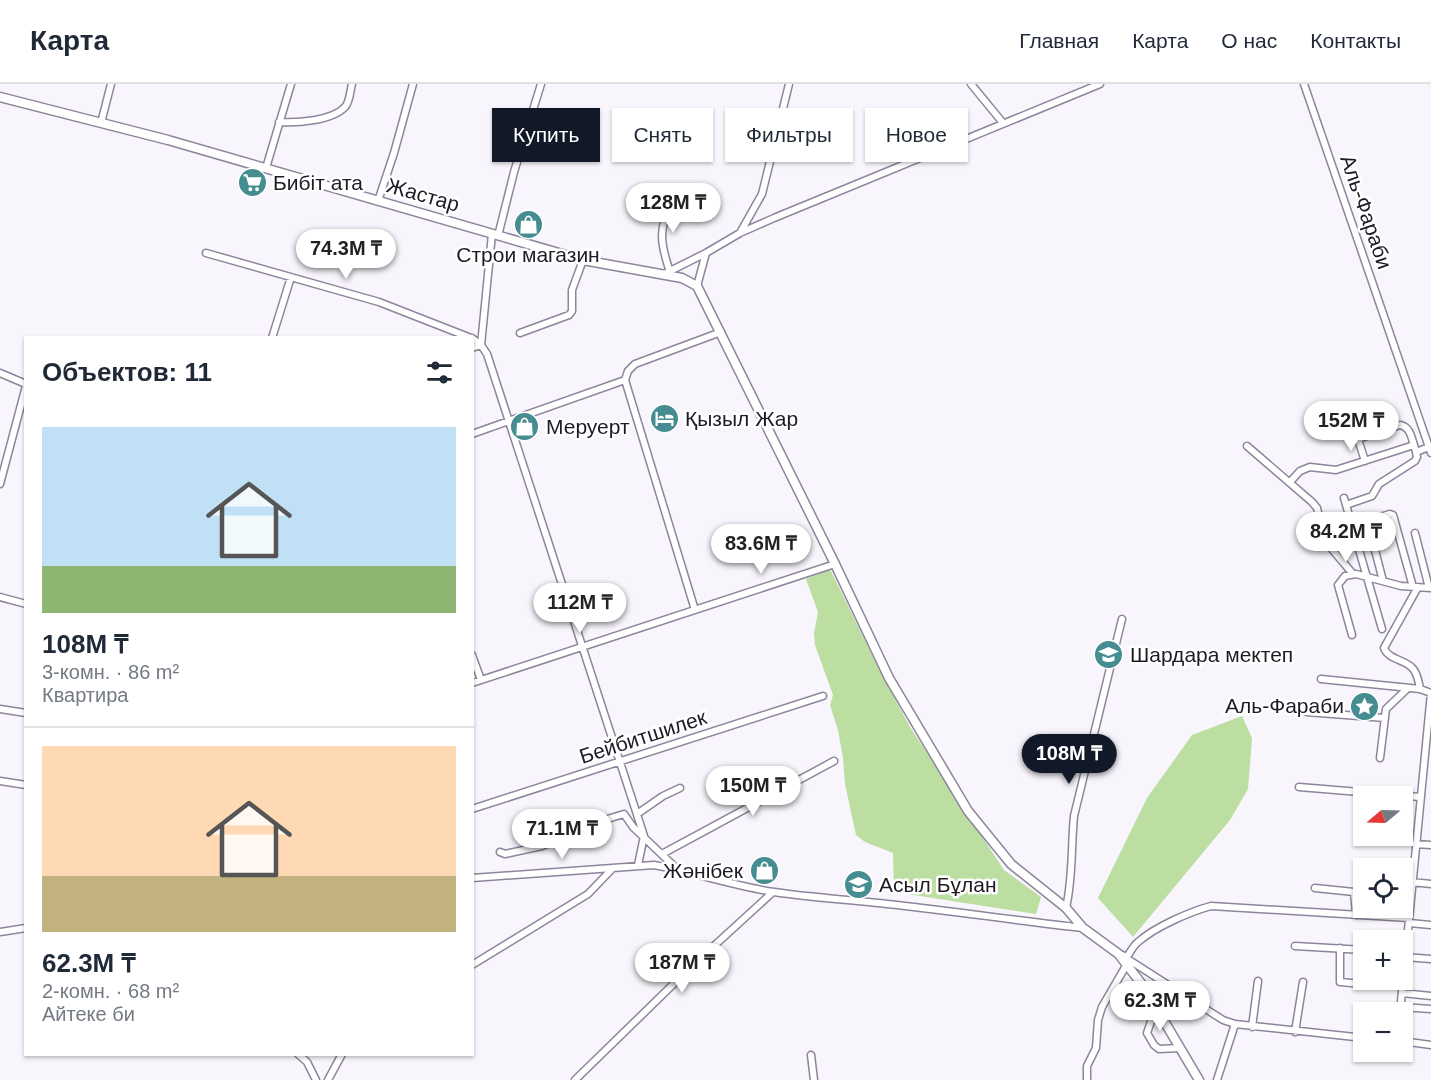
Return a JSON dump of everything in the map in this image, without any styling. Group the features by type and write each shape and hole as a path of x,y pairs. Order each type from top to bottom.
{"street":[{"path":"101,123 111,84"},
{"path":"266,168 291,84"},
{"path":"279,122 293,123 313,120 345,108 352,84"},
{"path":"378,201 413,84"},
{"path":"481,345 495,235 541,84"},
{"path":"740,233 762,194 789,84"},
{"path":"971,84 1003,123"},
{"path":"670,196 661,236 666,273 740,233 1100,84"},
{"name":"Аль-Фараби","path":"1304,84 1430,450"},
{"name":"Жастар","path":"0,98 266,168 584,260 666,273 697,286"},
{"path":"206,253 380,302 467,336"},
{"path":"706,253 697,286 889,678 968,811 1011,864 1066,908 1083,928 1124,959 1223,1020 1235,1024 1295,1032 1353,1037"},
{"path":"520,333 569,315 572,311 572,290 584,260"},
{"path":"273,336 291,276"},
{"path":"694,610 625,380 628,371 635,364 721,332"},
{"path":"474,340 487,354 581,646 621,762 644,836 638,865"},
{"path":"474,347 481,345"},
{"path":"0,373 24,384"},
{"path":"474,433 625,380"},
{"path":"0,484 24,393"},
{"path":"1349,411 1365,460"},
{"path":"1346,505 1372,496 1380,484 1415,461 1417,457 1409,430 1400,424 1358,439"},
{"path":"1247,446 1317,508 1325,541 1353,574 1430,588 1415,533"},
{"path":"1290,482 1299,471 1310,467 1329,471 1415,449 1430,450"},
{"path":"1344,498 1382,629"},
{"path":"1383,581 1368,523 1369,520 1390,514 1393,515 1415,587 1384,648 1387,654 1414,670 1420,689"},
{"path":"474,682 835,564"},
{"path":"1352,635 1338,585 1341,580 1353,574"},
{"path":"0,597 24,603"},
{"path":"1066,908 1072,882 1071,846 1074,816 1122,619"},
{"path":"474,661 481,680"},
{"path":"1321,679 1420,689 1431,693 1428,746 1413,869"},
{"path":"1380,758 1388,706 1408,688"},
{"name":"Бейбитшилек","path":"474,807 823,696"},
{"path":"0,709 24,713"},
{"path":"1305,712 1385,718"},
{"path":"662,854 834,761"},
{"path":"0,781 24,785"},
{"path":"1299,787 1420,797"},
{"path":"637,814 663,796 680,788"},
{"path":"500,852 505,854 542,846 624,814 633,827 676,869"},
{"path":"1415,844 1431,845"},
{"path":"474,878 654,865 729,884 773,892 1083,928"},
{"path":"474,964 588,894 613,868"},
{"path":"1413,882 1431,884"},
{"path":"1315,888 1353,892"},
{"path":"575,1080 692,966 773,892"},
{"path":"1087,1080 1087,1066 1096,1048 1096,1029 1102,1007 1124,959 1137,943 1191,911 1211,906 1353,915"},
{"path":"1382,918 1431,925"},
{"path":"1408,930 1409,918"},
{"path":"0,932 24,928"},
{"path":"1295,946 1353,949"},
{"path":"1340,948 1340,982 1353,983"},
{"path":"1413,956 1431,959"},
{"path":"1124,959 1156,1007 1199,1080"},
{"path":"1252,1026 1258,981"},
{"path":"1295,1032 1303,982"},
{"path":"1401,1002 1402,990"},
{"path":"1402,993 1431,996"},
{"path":"1156,1007 1147,1033 1154,1045 1159,1049 1180,1048"},
{"path":"1413,1010 1431,1009"},
{"path":"1217,1080 1235,1024"},
{"path":"1413,1043 1431,1045"},
{"path":"811,1054 813,1080"},
{"path":"300,1056 307,1062 316,1080"},
{"path":"328,1080 341,1056"}],"green space":[{"path":"830,569 910,727 1004,870 1041,897 1036,914 894,892 893,853 865,842 856,835 845,784 838,730 830,705 833,695 815,645 814,633 818,612 806,579"},
{"path":"1242,716 1252,738 1248,789 1230,820 1133,937 1098,898 1147,798 1192,735"}],"place":[{"name":"Бибіт ата","path":"252,183"},
{"name":"Строи магазин","path":"528,224"},
{"name":"Қызыл Жар","path":"664,419"},
{"name":"Меруерт","path":"525,427"},
{"name":"Шардара мектеп","path":"1109,655"},
{"name":"Аль-Фараби","path":"1365,706"},
{"name":"Жәнібек","path":"764,871"},
{"name":"Асыл Бұлан","path":"858,885"}]}
